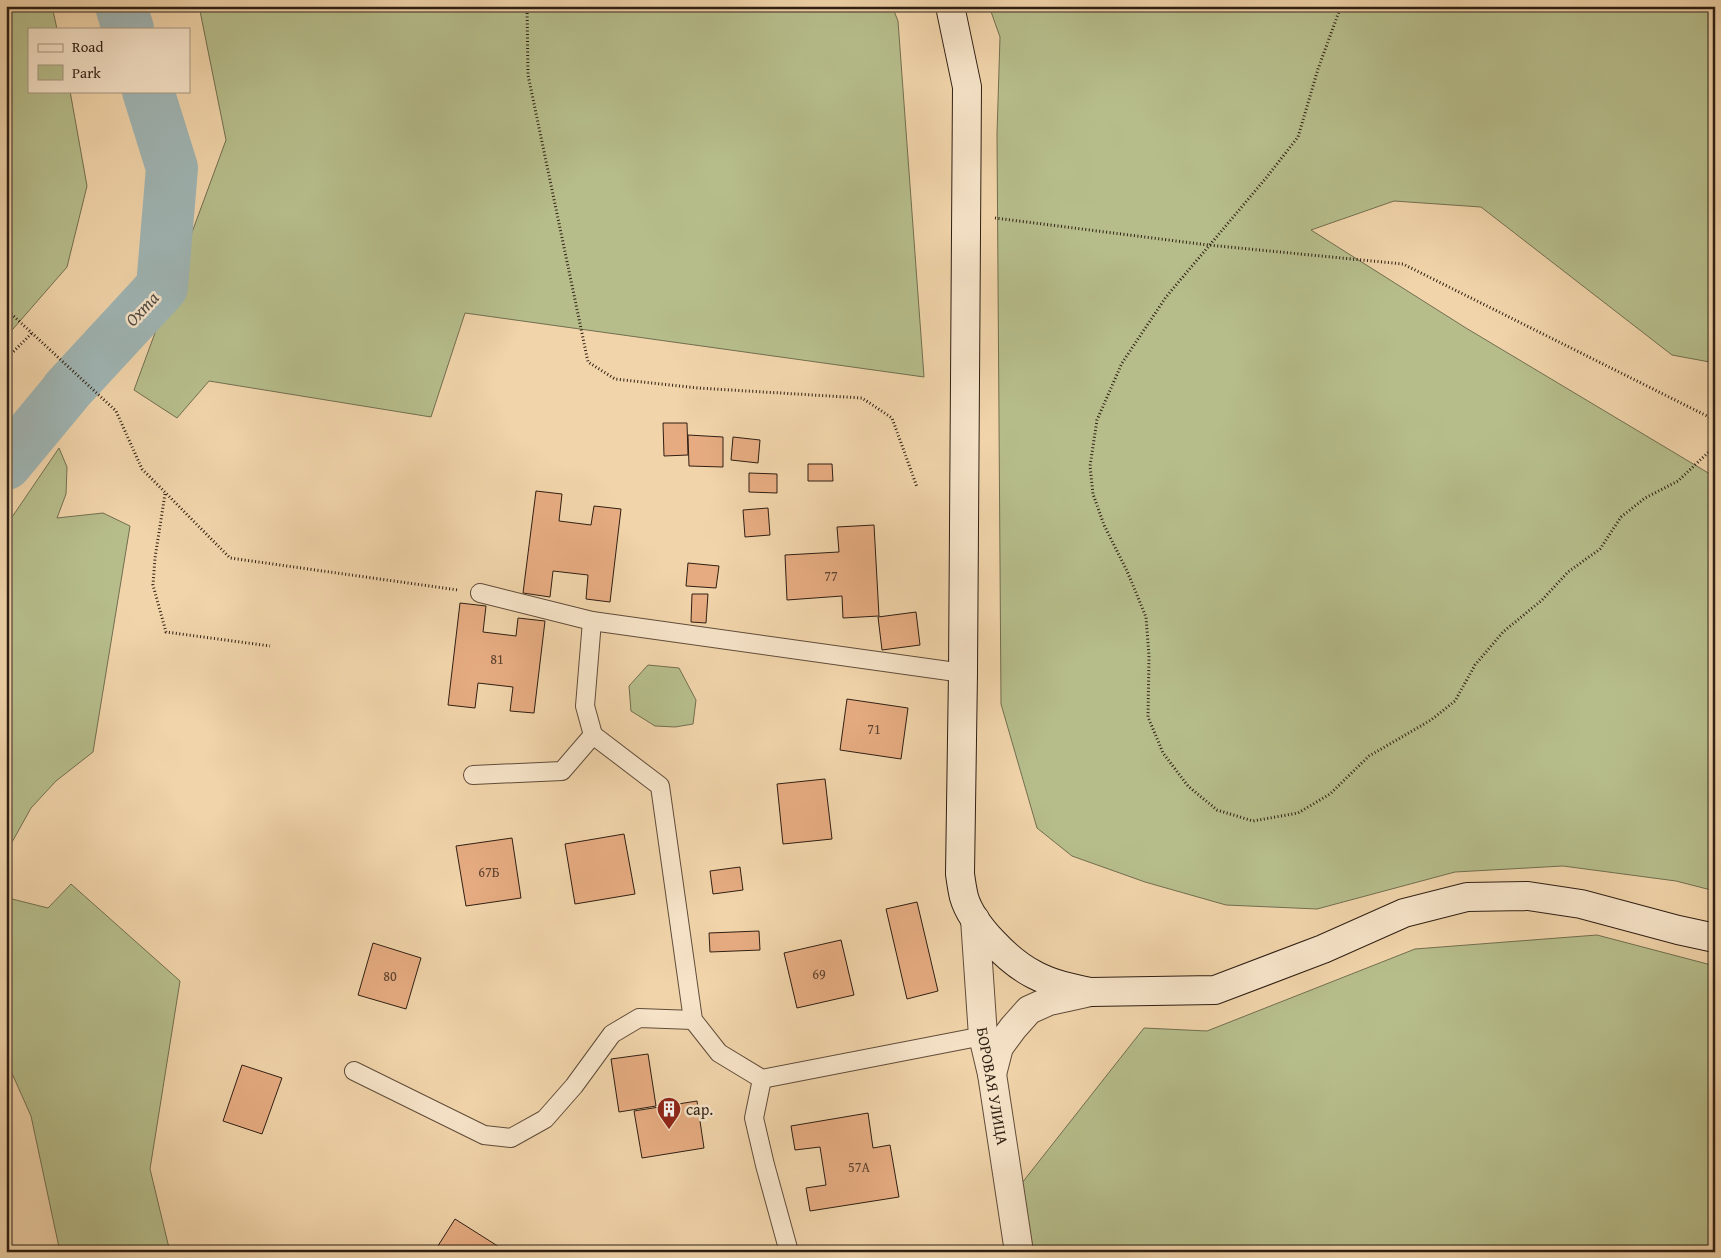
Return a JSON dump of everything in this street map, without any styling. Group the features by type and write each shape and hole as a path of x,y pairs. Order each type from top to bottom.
{"street":[{"path":"950,6 967,87 960,874 964,898 975,919 1011,959 1034,975 1071,988 1090,992"},
{"path":"992,1074 999,1047 1029,1010 1049,1002 1090,992 1215,990 1323,949 1404,914 1468,896 1528,896 1581,904 1715,938"},
{"name":"БОРОВАЯ УЛИЦА","path":"975,919 983,1036 992,1074 1020,1252"}],"lane":[{"path":"480,593 592,621 963,674"},
{"path":"592,621 585,706 593,735 660,786 693,1020 719,1053 762,1079 983,1036"},
{"path":"473,775 562,771 593,735"},
{"path":"354,1071 484,1134 511,1138 545,1119 574,1086 612,1034 639,1018 693,1020"},
{"path":"762,1079 754,1118 789,1252"}],"path":[{"path":"527,6 528,75 588,362 614,379 698,388 862,398 892,418 917,487"},
{"path":"1341,6 1318,69 1298,137 1266,178 1166,296 1122,363 1098,420 1090,466 1092,494 1146,617 1149,656 1148,717 1163,752 1188,786 1217,810 1253,820 1298,813 1330,794 1369,756 1431,720 1455,701 1474,665 1502,632 1542,600 1568,572 1600,550 1621,517 1645,498 1678,481 1715,446"},
{"path":"966,214 1208,245 1403,264 1715,420"},
{"path":"6,309 116,411 142,469 230,558 480,593"},
{"path":"6,359 33,332"},
{"path":"165,493 155,558 153,585 166,632 270,646"}],"green space":[{"path":"6,6 52,6 57,28 28,28 28,92 70,92 87,186 67,267 6,337"},
{"path":"199,6 892,6 898,21 924,377 465,313 431,417 209,381 177,418 134,390 226,140"},
{"path":"989,6 1715,6 1715,363 1672,355 1481,207 1394,201 1311,230 1466,328 1715,477 1715,891 1676,881 1563,866 1455,872 1317,909 1226,905 1145,882 1072,856 1037,828 1001,704 997,134 1000,37"},
{"path":"59,448 67,467 66,494 57,518 103,513 130,526 93,752 56,781 31,808 11,844 8,898 48,908 71,884 180,981 150,1169 170,1252 60,1252 31,1116 6,1060 6,529 8,523"},
{"path":"648,665 679,668 696,700 693,724 675,727 655,726 631,711 629,686"},
{"path":"1597,935 1715,966 1715,1252 1030,1252 1018,1188 1144,1028 1207,1031 1415,949"}],"building":[{"path":"663,423 687,423 688,455 664,456"},
{"path":"688,435 723,437 723,467 689,466"},
{"path":"733,437 760,440 758,463 731,460"},
{"path":"808,464 832,464 833,481 808,481"},
{"path":"749,473 777,474 777,493 749,492"},
{"path":"536,491 562,494 559,521 591,525 594,506 621,509 610,602 586,599 588,575 553,571 550,597 523,593"},
{"path":"768,508 770,535 745,537 743,510"},
{"path":"874,525 879,616 843,618 842,596 787,600 785,555 839,552 837,527"},
{"path":"688,563 719,566 716,588 686,586"},
{"path":"692,594 708,594 706,623 691,622"},
{"path":"460,603 486,606 483,632 516,636 518,618 545,621 534,713 510,711 513,687 478,683 475,708 448,705"},
{"path":"916,612 920,645 882,650 878,617"},
{"path":"847,699 908,708 901,759 840,750"},
{"path":"825,779 832,839 783,844 777,784"},
{"path":"624,834 635,894 575,904 565,844"},
{"path":"512,838 521,898 466,906 456,846"},
{"path":"740,867 743,890 713,894 710,871"},
{"path":"917,902 938,991 907,999 886,909"},
{"path":"759,931 760,950 710,952 709,933"},
{"path":"841,940 854,995 797,1008 784,953"},
{"path":"373,943 421,958 406,1009 358,995"},
{"name":"сар.","path":"648,1054 656,1106 619,1112 611,1059"},
{"path":"242,1065 282,1078 262,1134 223,1121"},
{"name":"сар.","path":"697,1101 704,1148 642,1158 634,1111"},
{"path":"868,1113 873,1148 890,1145 899,1197 810,1211 806,1188 826,1185 820,1147 795,1150 791,1126"},
{"path":"455,1219 504,1250 503,1252 440,1252 436,1249"}],"waterway":[{"name":"Охта","path":"121,6 128,28"},
{"name":"Охта","path":"71,385 162,287 172,168 148,92"},
{"name":"Охта","path":"74,382 71,385 66,391 74,382"},
{"name":"Охта","path":"6,464 71,385"}],"place":[{"name":"сар.","path":"669,1130"}]}
